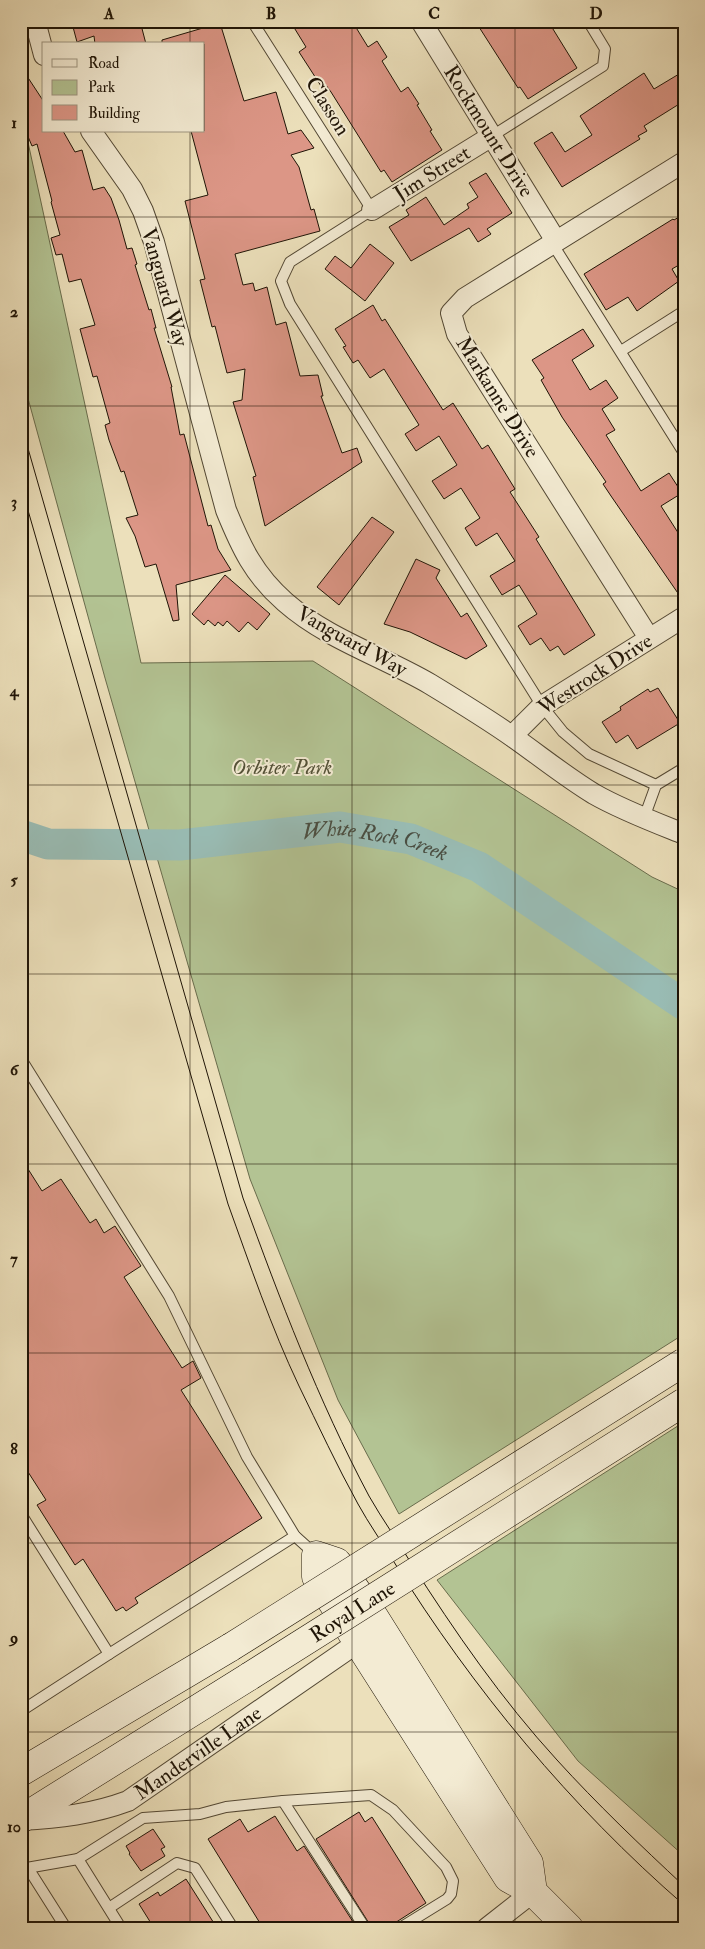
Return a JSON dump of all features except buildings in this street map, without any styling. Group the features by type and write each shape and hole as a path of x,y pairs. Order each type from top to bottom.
{"main road":[{"name":"Royal Lane","path":"21,1772 231,1647 684,1362"},
{"name":"Royal Lane","path":"21,1819 684,1402"},
{"path":"532,1892 529,1863 373,1615 337,1562 316,1555 316,1577 508,1878 532,1892 569,1928"}],"street":[{"path":"35,21 42,47"},
{"name":"Rockmount Drive","path":"421,21 492,136 554,242"},
{"name":"Vanguard Way","path":"92,132 132,189 143,211 154,242 226,510 243,551 263,581 284,602 310,621 329,633 428,683 512,736 594,794 644,818 684,834"},
{"name":"Jim Street","path":"372,210 492,136"},
{"name":"Markanne Drive","path":"649,638 457,334 451,313 466,298 684,162"},
{"name":"Westrock Drive","path":"512,736 542,706 684,617"},
{"name":"Manderville Lane","path":"21,1819 81,1815 104,1810 128,1801 358,1643 373,1615"},
{"path":"487,1928 532,1892"}],"lane":[{"name":"Classon","path":"252,21 372,210"},
{"path":"492,136 602,66 605,49 588,21"},
{"path":"372,210 290,262 281,281 290,304 542,706 563,732 589,754 656,785"},
{"path":"554,242 684,453"},
{"path":"621,351 684,311"},
{"path":"644,818 656,785 684,768"},
{"path":"21,1059 169,1296 247,1457 295,1536 316,1555"},
{"path":"21,1514 109,1654"},
{"path":"21,1711 295,1536"},
{"path":"66,1928 25,1869 78,1859 144,1818 200,1814 226,1807 283,1801 371,1795 393,1810 446,1868 453,1881 451,1894 447,1900 400,1928"},
{"path":"283,1801 365,1928"},
{"path":"78,1859 121,1928"},
{"path":"109,1908 177,1863 195,1868 233,1928"}],"green space":[{"name":"Orbiter Park","path":"21,110 141,663 313,661 652,877 684,892 684,1334 399,1514 338,1400 250,1179 105,678 21,373"},
{"path":"684,1422 684,1856 578,1761 437,1580"}],"waterway":[{"name":"White Rock Creek","path":"21,835 48,844 180,845 340,827 411,839 479,867 684,1005"}],"tram line":[{"path":"21,424 243,1198 316,1386 369,1496 480,1665 517,1714 572,1776 684,1886"},
{"path":"21,486 228,1204 270,1319 299,1386 362,1511 424,1609 490,1700 526,1744 602,1828 684,1905"}]}
